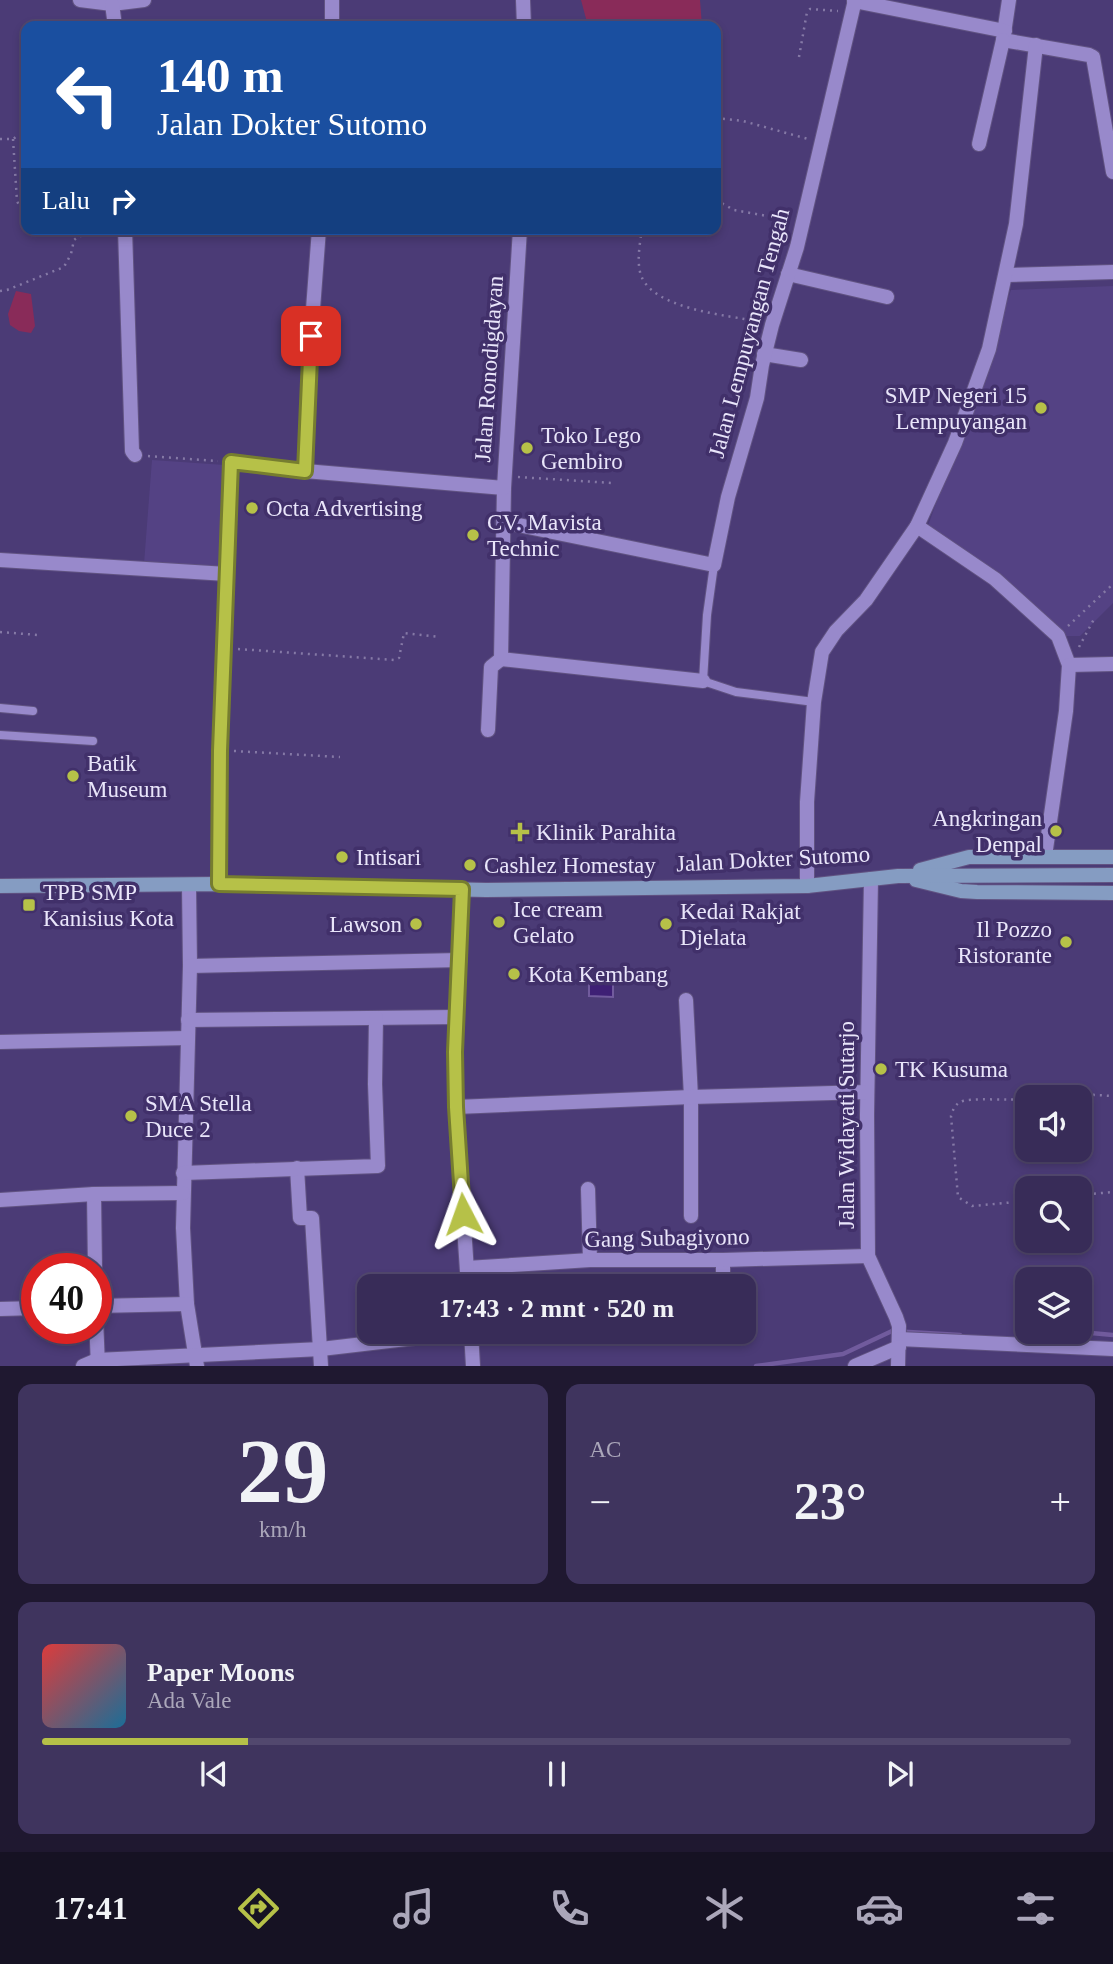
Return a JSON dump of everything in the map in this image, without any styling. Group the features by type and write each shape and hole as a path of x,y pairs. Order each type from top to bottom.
{"main road":[{"name":"Jalan Dokter Sutomo","path":"898,876 969,857 1113,857"},
{"name":"Jalan Dokter Sutomo","path":"0,886 219,884 462,889 807,886 898,876 1067,873 1113,875"},
{"name":"Jalan Dokter Sutomo","path":"898,876 961,891 1113,892"}],"street":[{"path":"80,0 112,4 144,0"},
{"path":"332,0 332,21"},
{"path":"523,0 524,21"},
{"path":"979,144 1004,36 1009,0"},
{"path":"112,4 114,21"},
{"path":"853,5 1093,57 1113,172"},
{"name":"Jalan Lempuyangan Tengah","path":"714,565 728,497 754,410 764,354 803,222 853,5"},
{"path":"807,886 807,802 814,702 822,652 866,600 917,526 955,443 989,349 1016,225 1036,46"},
{"path":"125,235 132,452 135,455"},
{"path":"305,471 319,235"},
{"name":"Jalan Ronodigdayan","path":"231,462 305,471 504,482 520,235"},
{"path":"1006,275 1113,272"},
{"path":"788,274 887,297"},
{"path":"764,354 801,360"},
{"path":"219,884 220,751 231,462"},
{"path":"501,659 504,482"},
{"path":"505,522 714,565"},
{"path":"917,526 995,579 1058,636 1069,665 1066,711 1045,856"},
{"path":"0,560 227,574"},
{"path":"488,730 491,667 501,659 703,681"},
{"path":"1069,665 1113,664"},
{"name":"Jalan Widayati Sutarjo","path":"871,879 867,1092 868,1256 893,1308 899,1337 898,1366"},
{"path":"189,886 190,966 183,1193 187,1304 196,1361"},
{"path":"462,889 456,1017 456,1107 467,1274"},
{"path":"190,966 460,960"},
{"path":"686,1000 691,1097 691,1216"},
{"path":"188,1020 456,1017"},
{"path":"183,1173 378,1166 376,1018"},
{"path":"0,1042 187,1038"},
{"path":"456,1107 867,1092"},
{"path":"297,1168 300,1218 312,1218 321,1366"},
{"path":"588,1189 590,1260"},
{"path":"0,1200 94,1194 183,1193"},
{"path":"94,1194 95,1253"},
{"name":"Gang Subagiyono","path":"467,1268 590,1260 868,1256"},
{"path":"723,1260 723,1274"},
{"path":"112,1306 187,1304"},
{"path":"0,1309 21,1308"},
{"path":"855,1366 899,1337 1113,1349"},
{"path":"97,1344 98,1363"},
{"path":"83,1366 98,1363 196,1361 365,1344"},
{"path":"470,1344 473,1366"}],"lane":[{"name":"Jalan Lempuyangan Tengah","path":"703,681 707,615 714,565"},
{"path":"703,681 737,692 814,702"},
{"path":"0,708 33,711"},
{"path":"0,735 93,741"}],"path":[{"path":"799,57 807,12 810,9 853,5"},
{"path":"721,119 743,121 822,143"},
{"path":"0,139 13,139 21,133"},
{"path":"13,139 17,201 21,205"},
{"path":"721,203 734,210 803,222"},
{"path":"0,291 64,267 72,254 74,240 79,236 88,235"},
{"path":"642,235 640,273 646,284 656,293 694,309 732,319 772,325"},
{"path":"135,455 231,462"},
{"path":"504,482 612,483"},
{"path":"1058,636 1113,584"},
{"path":"1069,665 1094,619"},
{"path":"0,632 38,635"},
{"path":"224,648 396,660 400,658 404,633 440,636"},
{"path":"220,751 340,757"},
{"path":"1092,1095 1113,1096"},
{"path":"1015,1101 966,1100 956,1105 951,1116 958,1197 972,1206 1015,1202"},
{"path":"1092,1194 1113,1192"}],"shaded area":[{"path":"581,0 700,0 702,21 587,21"},
{"name":"SMP Negeri 15 Lempuyangan","path":"1113,286 1113,603 1080,636 1056,636 928,526 1011,290"},
{"path":"16,291 31,294 35,326 31,333 19,331 10,325 8,314"},
{"path":"152,460 225,465 219,568 144,564"},
{"path":"589,981 613,981 613,997 589,996"}],"waterway":[{"path":"756,1366 843,1354 892,1331 960,1335"},
{"path":"1092,1333 1113,1335"}],"place":[{"name":"SMP Negeri 15 Lempuyangan","path":"1041,408"},
{"name":"Toko Lego Gembiro","path":"527,448"},
{"name":"Octa Advertising","path":"252,508"},
{"name":"CV. Mavista Technic","path":"473,535"},
{"name":"Batik Museum","path":"73,776"},
{"name":"Angkringan Denpal","path":"1056,831"},
{"name":"Klinik Parahita","path":"520,832"},
{"name":"Intisari","path":"342,857"},
{"name":"Cashlez Homestay","path":"470,865"},
{"name":"TPB SMP Kanisius Kota","path":"29,905"},
{"name":"Ice cream Gelato","path":"499,922"},
{"name":"Lawson","path":"416,924"},
{"name":"Kedai Rakjat Djelata","path":"666,924"},
{"name":"Il Pozzo Ristorante","path":"1066,942"},
{"name":"Kota Kembang","path":"514,974"},
{"name":"TK Kusuma","path":"881,1069"},
{"name":"SMA Stella Duce 2","path":"131,1116"}],"route":[{"path":"311,336 305,471 231,462 220,751 219,884 462,889 455,1052 463,1214"}]}
